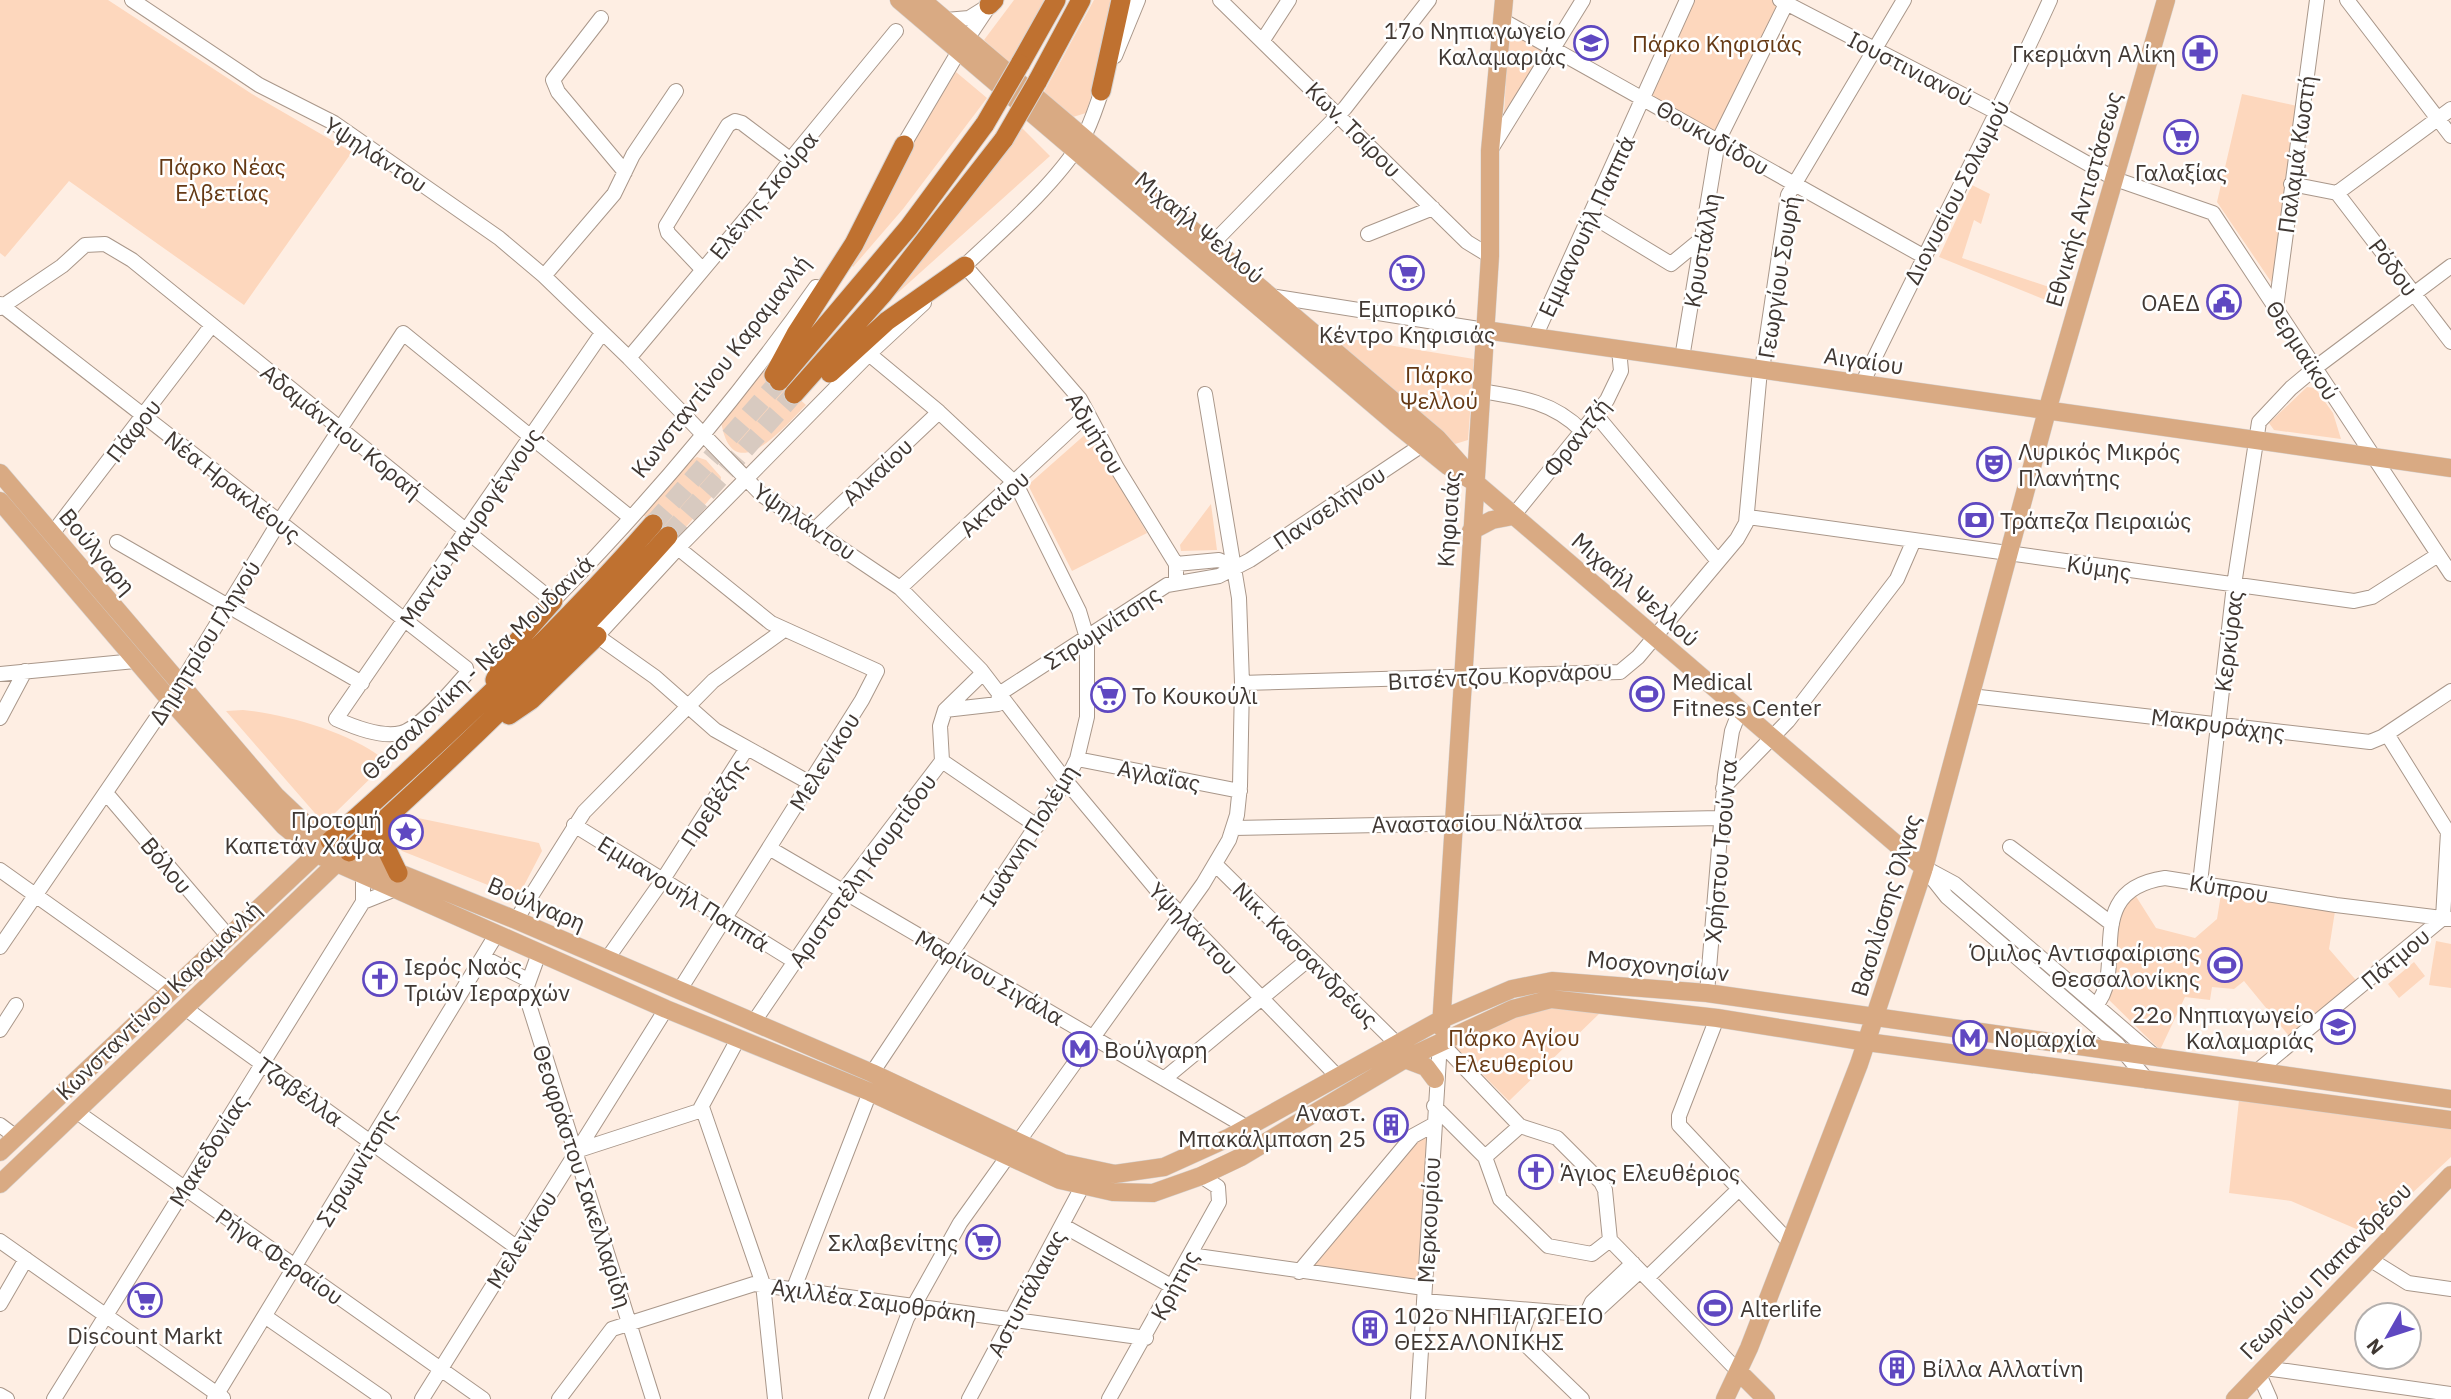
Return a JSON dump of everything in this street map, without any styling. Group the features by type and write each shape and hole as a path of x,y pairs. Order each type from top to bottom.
{"highway":[{"path":"904,145 855,244 796,334 777,378 909,227 985,124 1056,0"},
{"path":"965,266 887,321 798,398 898,276 1004,139 1081,0"},
{"path":"1101,91 1121,0"},
{"name":"Θεσσαλονίκη - Νέα Μουδανιά","path":"323,847 438,744 592,591 666,536"},
{"name":"Θεσσαλονίκη - Νέα Μουδανιά","path":"342,858 486,726 593,619 666,536"},
{"path":"490,691 508,652 552,601"},
{"path":"486,726 524,706 597,636"},
{"path":"388,817 384,844 396,882"}],"main road":[{"name":"Μιχαήλ Ψελλού","path":"899,0 962,44 1422,445 1476,484 1924,868"},
{"name":"Μιχαήλ Ψελλού","path":"922,0 946,20 962,44"},
{"name":"Κηφισιάς","path":"1440,1042 1490,256 1490,151 1504,0"},
{"name":"Εθνικής Αντιστάσεως","path":"2047,411 2166,0"},
{"name":"Μιχαήλ Ψελλού","path":"1079,144 1210,246 1437,438 1464,466 1476,484"},
{"name":"Αιγαίου","path":"1485,330 2451,468"},
{"name":"Βασιλίσσης Όλγας","path":"1725,1399 1739,1372 1790,1243 1875,1019 1924,868 2047,411"},
{"name":"Βούλγαρη","path":"0,473 52,534 174,693"},
{"name":"Βούλγαρη","path":"0,501 135,661 174,693 309,829 323,847 496,935 738,1039 1012,1148 1076,1168 1123,1174 1164,1167 1248,1128 1442,1019"},
{"path":"1471,531 1492,520 1513,516"},
{"name":"Κωνσταντίνου Καραμανλή","path":"0,1152 323,847"},
{"name":"Βούλγαρη","path":"342,858 363,877 396,882 516,920 872,1073 1082,1187 1144,1194 1201,1176 1241,1157 1405,1059 1440,1042"},
{"name":"Κωνσταντίνου Καραμανλή","path":"0,1184 342,858"},
{"name":"Μοσχονησίων","path":"1442,1019 1512,989 1545,982 1570,981 1707,993 2451,1099"},
{"name":"Μοσχονησίων","path":"1440,1042 1513,1009 1550,999 1717,1018 1867,1042 2451,1121"},
{"path":"1405,1059 1426,1067 1435,1079"},
{"name":"Γεωργίου Παπανδρέου","path":"2235,1399 2451,1175"},
{"path":"1739,1372 1766,1399"}],"street":[{"name":"Υψηλάντου","path":"132,0 258,85 334,123 480,224 544,276 629,358 746,480 900,588 983,673 1066,781 1180,916 1337,1076"},
{"path":"810,783 715,730 655,677 597,636 666,536 746,480 870,354 965,266 1060,171 1079,144 1138,0"},
{"name":"Κων. Τσίρου","path":"1220,0 1467,242 1490,256"},
{"path":"1263,40 1289,0"},
{"path":"1210,246 1339,115 1429,0"},
{"path":"1490,151 1583,0"},
{"name":"Εμμανουήλ Παππά","path":"1535,337 1592,216 1687,0"},
{"name":"Γεωργίου Σουρή","path":"1761,370 1786,208 1793,184 1904,0"},
{"name":"Διονυσίου Σολωμού","path":"1862,384 1923,256 1998,113 2050,0"},
{"name":"Παλαμά Κωστή","path":"2276,308 2318,0"},
{"path":"2347,0 2451,136"},
{"name":"Ιουστινιανού","path":"1784,1 1998,113 2115,179"},
{"name":"Κρυστάλλη","path":"1682,358 1718,141 1784,1"},
{"path":"946,20 968,18 992,2"},
{"name":"Κωνσταντίνου Καραμανλή","path":"552,601 631,518 702,433 815,288 904,145 962,44 992,2"},
{"path":"601,18 553,80 558,92 625,172"},
{"name":"Θουκυδίδου","path":"1502,20 1923,256"},
{"name":"Ελένης Σκούρα","path":"629,358 758,204 896,31"},
{"path":"544,276 614,194 633,155 676,91"},
{"path":"2291,184 2337,193 2451,108"},
{"path":"702,269 668,233 666,226 728,125 734,121 742,123 791,160"},
{"name":"Θερμαϊκού","path":"2115,179 2213,213 2451,574"},
{"name":"Ρόδου","path":"2337,193 2451,342"},
{"path":"1368,234 1433,208"},
{"path":"1592,216 1671,264 1704,237"},
{"name":"Αδαμάντιου Κοραή","path":"1,306 51,275 81,248 92,242 110,246 132,260 552,601"},
{"name":"Αδμήτου","path":"965,266 1080,399 1086,415 1176,564"},
{"name":"Κερκύρας","path":"2200,883 2234,585 2255,441 2262,418 2315,368 2451,266"},
{"name":"Αιγαίου","path":"1270,296 1485,330"},
{"name":"Νέα Ηρακλέους","path":"1,306 466,668 467,673 461,680 424,718 405,732 369,730 336,719"},
{"name":"Πάφου","path":"52,534 212,326"},
{"name":"Δημητρίου Γληνού","path":"0,947 174,693 279,522 403,333 531,437"},
{"name":"Μαντώ Μαυρογέννους","path":"336,719 603,333"},
{"name":"Φραντζή","path":"1513,516 1597,416 1620,371 1619,349"},
{"name":"Ιωάννη Πολέμη","path":"870,354 939,412 1016,484 1074,600 1087,638 1087,718 1077,759 1037,826 872,1073"},
{"name":"Βιτσέντζου Κορνάρου","path":"1242,683 1613,674 1631,663 1655,636 1737,539 1748,517 1761,370"},
{"path":"1481,391 1521,397 1551,407 1566,415 1582,431"},
{"path":"876,1399 914,1305 960,1223 1216,865 1234,828 1240,791 1240,614 1205,394"},
{"name":"Αλκαίου","path":"814,530 939,412"},
{"name":"Ακταίου","path":"900,588 1016,484 1086,415"},
{"path":"1597,416 1717,560"},
{"path":"531,437 631,518"},
{"name":"Πανσελήνου","path":"1234,567 1250,560 1422,445"},
{"name":"Κύμης","path":"1748,517 2008,555 2360,601 2372,597 2438,555"},
{"path":"516,920 574,825 713,681 784,630 771,623 666,536"},
{"path":"1723,788 1773,738 1897,579 1914,540"},
{"path":"117,542 362,683"},
{"name":"Στρωμνίτσης","path":"1176,564 1213,559 1234,567"},
{"path":"1176,564 1176,581"},
{"name":"Στρωμνίτσης","path":"999,694 1176,581 1219,576 1234,567"},
{"name":"Μελενίκου","path":"679,991 877,671 784,630"},
{"path":"0,674 135,661"},
{"path":"0,718 25,671"},
{"path":"945,710 983,673"},
{"name":"Μακρυράχης","path":"1970,696 2363,742 2376,740 2387,734 2451,691"},
{"path":"945,710 998,704 999,694"},
{"name":"Αριστοτέλη Κουρτίδου","path":"753,1023 843,891 942,761 940,726 945,710"},
{"name":"Χρήστου Τσούντα","path":"1707,993 1723,788 1732,731 1740,710"},
{"name":"Πάτμου","path":"2256,1072 2447,918 2448,832 2387,734"},
{"name":"Πρεβέζης","path":"607,959 662,881 747,748"},
{"name":"Αγλαΐας","path":"1077,759 1240,791"},
{"path":"942,761 1037,826"},
{"name":"Βόλου","path":"106,793 228,936"},
{"name":"Αναστασίου Νάλτσα","path":"1234,828 1454,821 1720,818"},
{"name":"Εμμανουήλ Παππά","path":"574,825 794,961"},
{"path":"2010,847 2112,923"},
{"name":"Μαρίνου Σιγάλα","path":"769,848 1248,1128"},
{"name":"Νικ. Κασσανδρέως","path":"1216,865 1396,1043"},
{"path":"1924,868 1955,884 2157,1058"},
{"path":"1924,868 1947,897 2125,1053 2148,1081"},
{"path":"0,870 170,991"},
{"path":"363,877 363,902"},
{"name":"Κύπρου","path":"2096,1004 2104,995 2112,923 2118,906 2132,890 2151,880 2165,878 2336,905 2447,918"},
{"path":"363,902 396,882"},
{"name":"Μακεδονίας","path":"54,1399 363,902"},
{"name":"Στρωμνίτσης","path":"219,1397 496,935"},
{"name":"Θεοφράστου Σακελλαρίδη","path":"539,953 525,992 653,1399"},
{"path":"483,957 528,980"},
{"path":"1164,1079 1310,958"},
{"path":"0,1030 16,1005"},
{"name":"Τζαβέλλα","path":"186,1009 516,1247"},
{"name":"Μελενίκου","path":"422,1399 666,1009"},
{"path":"1717,1018 1678,1120 1682,1129 1790,1243"},
{"path":"576,1151 691,1116 702,1107 738,1039"},
{"path":"1440,1042 1520,1126 1557,1138 1603,1184 1610,1240 1739,1372"},
{"name":"Μερκουρίου","path":"1418,1399 1435,1079 1440,1042"},
{"path":"794,1288 870,1092"},
{"path":"1434,1106 1485,1157 1500,1199 1550,1247 1592,1254 1610,1240"},
{"path":"702,1107 763,1284 775,1399"},
{"name":"Ρήγα Φεραίου","path":"77,1112 483,1399"},
{"path":"0,1125 16,1137"},
{"path":"1299,1272 1413,1136 1433,1125"},
{"path":"1485,1157 1520,1126"},
{"name":"Κρήτης","path":"1109,1399 1146,1338 1220,1196 1218,1187 1201,1176"},
{"name":"Αστυπάλαιας","path":"970,1399 1082,1187"},
{"path":"1190,1255 1424,1294 1530,1310 1586,1315 1598,1312 1640,1271 1739,1189"},
{"path":"1062,1225 1173,1287"},
{"path":"0,1241 219,1397"},
{"path":"0,1304 26,1259"},
{"path":"2371,1260 2408,1283 2451,1289"},
{"name":"Αχιλλέα Σαμοθράκη","path":"559,1399 608,1332 629,1321 747,1285 794,1288 1146,1338"},
{"path":"1530,1310 1522,1330 1525,1344 1582,1399"},
{"path":"266,1317 384,1399"},
{"path":"2270,1399 2262,1371 2451,1394"},
{"path":"0,1395 7,1399"}],"green space":[{"name":"Πάρκο Νέας Ελβετίας","path":"0,0 108,0 252,94 352,152 244,305 69,181 5,257 0,253"},
{"path":"1014,0 1047,0 1009,65 984,40"},
{"path":"1094,0 1120,0 1086,113 1073,117 1044,92"},
{"name":"Πάρκο Κηφισιάς","path":"1687,0 1780,0 1786,3 1718,141 1644,98"},
{"path":"1509,27 1550,51 1503,131"},
{"path":"956,72 987,98 903,209 853,267 851,264 917,135"},
{"path":"2242,94 2297,106 2285,183 2274,286 2217,202"},
{"path":"1022,128 1050,156 882,307"},
{"path":"1972,185 1990,194 1981,224 1974,220 1962,258 2052,288 2053,303 1939,257"},
{"name":"Πάρκο Ψελλού","path":"1339,337 1474,359 1468,440 1455,444 1337,343"},
{"path":"764,367 806,405 759,448 747,452 736,451 727,441 721,421"},
{"path":"2307,387 2315,388 2333,413 2341,439 2274,430 2269,423"},
{"path":"1088,432 1147,533 1072,571 1028,485"},
{"path":"697,457 706,460 721,477 720,487 674,541 642,514 686,464"},
{"path":"1211,504 1217,550 1181,551 1180,545"},
{"path":"243,710 297,720 335,732 382,758 383,766 333,815 325,820 320,819 226,711"},
{"path":"413,817 539,843 542,851 518,897 402,851 394,842 395,828 406,818"},
{"name":"Όμιλος Αντισφαίρισης Θεσσαλονίκης","path":"2222,888 2336,905 2329,949 2361,986 2294,1042 2244,981 2234,989 2212,987 2210,1000 2185,997 2160,1050 2104,995 2112,924 2132,890 2156,928 2195,938 2217,919"},
{"path":"2436,941 2451,944 2451,988 2429,985"},
{"path":"2414,962 2425,976 2399,998 2388,984"},
{"name":"Πάρκο Αγίου Ελευθερίου","path":"1547,1005 1600,1013 1509,1101 1450,1042"},
{"path":"2239,1100 2451,1129 2451,1157 2368,1234 2291,1201 2229,1193"},
{"path":"1433,1125 1424,1288 1299,1272 1413,1136"}],"tunnel":[{"path":"653,524 779,381"},
{"path":"668,536 794,394"}],"place":[{"name":"17ο Νηπιαγωγείο Καλαμαριάς","path":"1591,43"},
{"name":"Γκερμάνη Αλίκη","path":"2200,53"},
{"name":"Γαλαξίας","path":"2181,137"},
{"name":"Εμπορικό Κέντρο Κηφισιάς","path":"1407,273"},
{"name":"ΟΑΕΔ","path":"2224,302"},
{"name":"Λυρικός Μικρός Πλανήτης","path":"1994,464"},
{"name":"Τράπεζα Πειραιώς","path":"1976,520"},
{"name":"Medical Fitness Center","path":"1647,694"},
{"name":"Το Κουκούλι","path":"1108,695"},
{"name":"Προτομή Καπετάν Χάψα","path":"406,832"},
{"name":"Όμιλος Αντισφαίρισης Θεσσαλονίκης","path":"2225,965"},
{"name":"Ιερός Ναός Τριών Ιεραρχών","path":"380,979"},
{"name":"22ο Νηπιαγωγείο Καλαμαριάς","path":"2338,1027"},
{"name":"Νομαρχία","path":"1970,1038"},
{"name":"Βούλγαρη","path":"1080,1049"},
{"name":"Αναστ. Μπακάλμπαση 25","path":"1391,1125"},
{"name":"Άγιος Ελευθέριος","path":"1536,1172"},
{"name":"Σκλαβενίτης","path":"983,1242"},
{"name":"Discount Markt","path":"145,1300"},
{"name":"Alterlife","path":"1715,1308"},
{"name":"102ο ΝΗΠΙΑΓΩΓΕΙΟ ΘΕΣΣΑΛΟΝΙΚΗΣ","path":"1370,1328"},
{"name":"Βίλλα Αλλατίνη","path":"1897,1368"}]}
